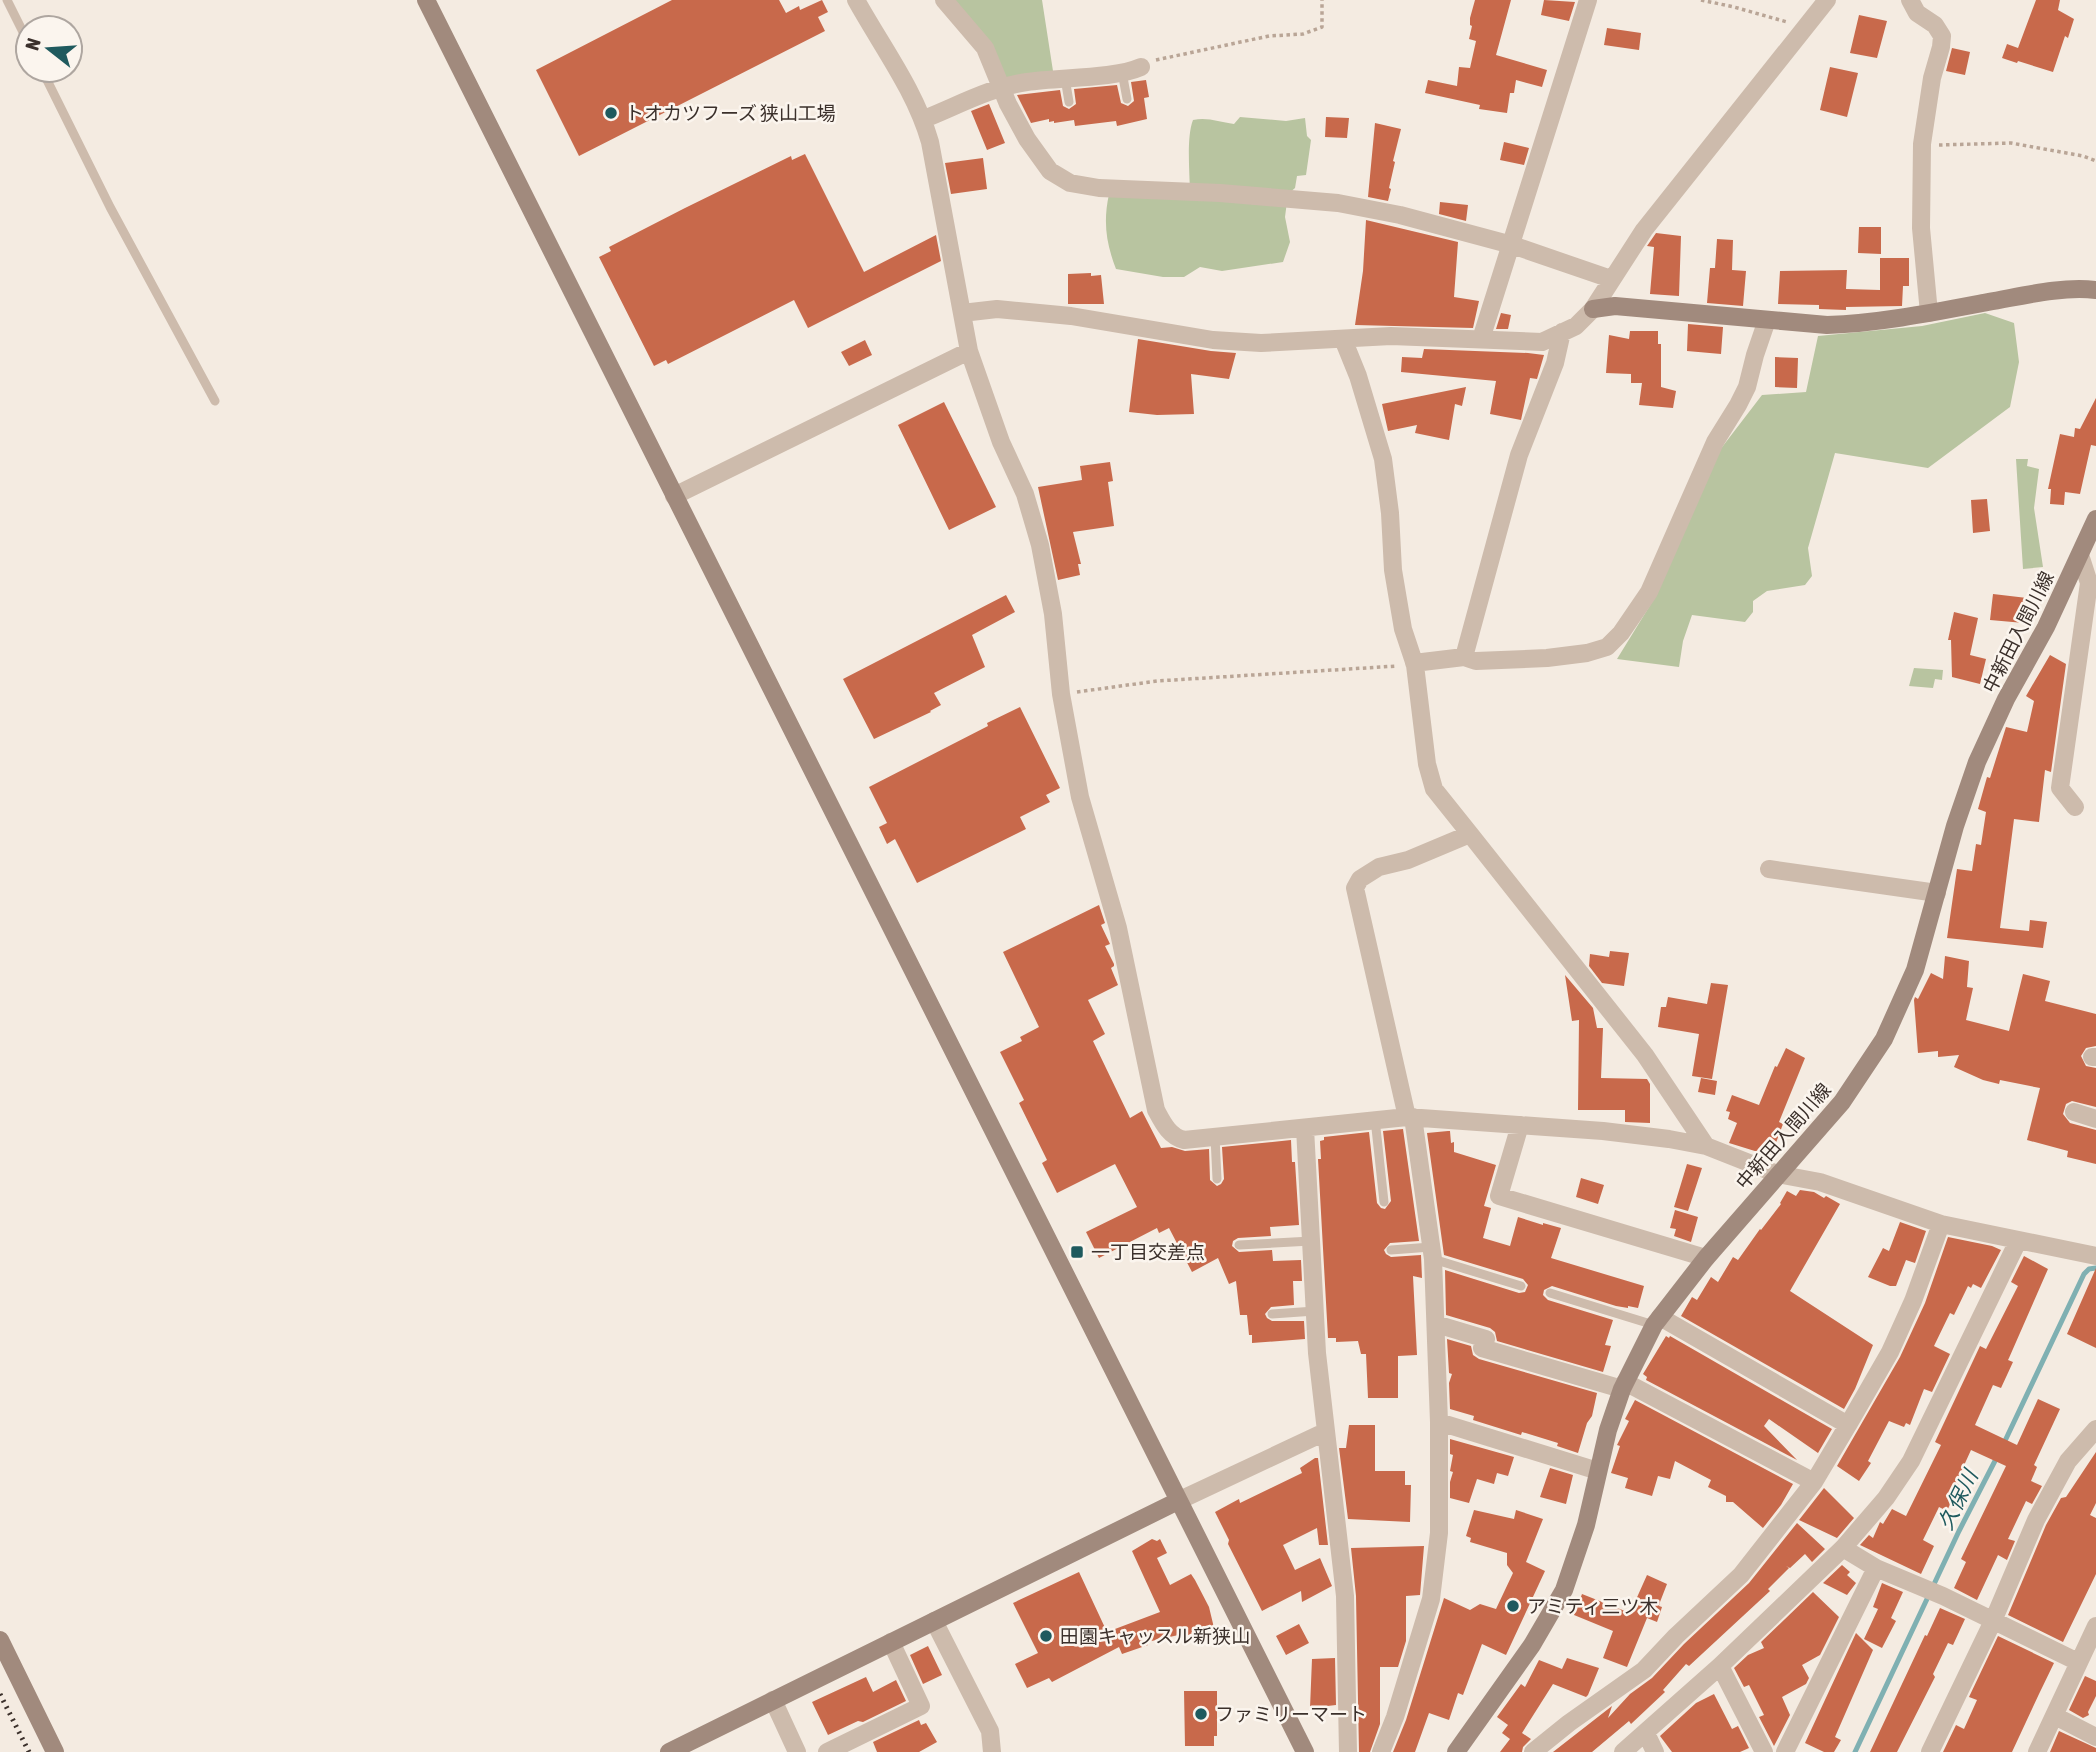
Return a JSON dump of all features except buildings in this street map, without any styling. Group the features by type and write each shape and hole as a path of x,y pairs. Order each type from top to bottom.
{"street":[{"path":"426,0 1305,1752"},
{"path":"856,0 905,82 924,120 969,351 1001,442 1025,494 1040,545 1053,614 1061,694 1080,797 1118,928 1156,1110 1165,1128 1184,1140 1410,1117 1616,1133 1706,1146 1777,1174 1820,1182 1941,1224 2096,1255"},
{"path":"944,0 985,48 1027,139 1050,171 1070,183 1099,188 1220,193 1338,203 1400,215 1512,245 1611,279"},
{"path":"1481,339 1588,0"},
{"path":"962,313 997,309 1071,316 1225,341 1261,343 1391,336 1535,343 1553,338 1576,326 1593,309 1644,230 1827,0"},
{"path":"1910,0 1917,13 1935,25 1942,36 1932,78 1922,144 1920,228 1929,313"},
{"path":"924,120 1001,87 1122,72 1141,67"},
{"path":"1593,309 1615,306 1827,325 1854,324 2050,292 2096,290"},
{"path":"1414,664 1465,657 1476,661 1547,658 1587,653 1607,647 1621,633 1649,592 1715,442 1747,387 1768,320"},
{"path":"1465,657 1519,455 1555,363 1562,332"},
{"path":"1343,339 1358,376 1383,459 1390,513 1393,570 1403,629 1414,664 1427,764 1434,789 1645,1055 1706,1146"},
{"path":"674,496 969,351"},
{"name":"中新田入間川線","path":"1456,1752 1532,1645 1564,1590 1586,1525 1598,1471 1624,1386 1657,1321 1706,1258 1842,1102 1884,1039 1915,970 1955,826 1977,762 2006,699 2046,627 2096,519"},
{"path":"2074,807 2060,788 2089,583 2080,555"},
{"path":"1381,1752 1395,1717 1431,1599 1439,1534 1439,1422 1432,1253 1410,1117 1355,888 1360,879 1379,867 1408,860 1470,834"},
{"path":"1769,869 1937,893"},
{"path":"2074,1112 2096,1119"},
{"path":"1520,1125 1499,1196 1706,1258"},
{"path":"1305,1128 1325,1432 1345,1596 1348,1752"},
{"path":"1533,1752 1644,1670 1741,1575 1814,1482 1889,1352 1913,1301 1941,1224"},
{"path":"1623,1752 1720,1666 1843,1548 1886,1498 1911,1461 2018,1241"},
{"path":"1657,1321 1847,1425"},
{"path":"1436,1324 1486,1339 1482,1348 1624,1386 1814,1482"},
{"path":"1439,1422 1598,1471"},
{"path":"1930,1752 1993,1621 2036,1520 2068,1461 2096,1429"},
{"path":"669,1752 1178,1501 1325,1432"},
{"path":"1843,1548 1876,1568 1943,1596 2078,1662"},
{"path":"1785,1752 1876,1568"},
{"path":"934,1621 990,1731 992,1752"},
{"path":"2037,1752 2096,1626"},
{"path":"0,1640 55,1752"},
{"path":"827,1752 921,1706 891,1642"},
{"path":"1720,1666 1764,1752"},
{"path":"773,1700 797,1752"},
{"path":"2055,1716 2096,1737"},
{"path":"1646,1733 1655,1752"}],"lane":[{"path":"1122,72 1127,99"},
{"path":"1065,78 1069,102"},
{"path":"49,84 110,207 215,401"},
{"path":"1375,1119 1384,1202"},
{"path":"1215,1137 1217,1179"},
{"path":"1239,1245 1311,1241"},
{"path":"1391,1250 1432,1253 1521,1286"},
{"path":"1550,1293 1657,1321"},
{"path":"1272,1314 1315,1311"}],"path":[{"path":"1141,67 1159,58 1269,36 1314,32 1322,27 1322,0"},
{"path":"1702,0 1804,26"},
{"path":"1922,144 2011,143 2083,156 2096,161"},
{"path":"1061,694 1157,681 1414,664"}],"green space":[{"path":"953,0 1042,0 1053,71 1011,80 1006,77"},
{"path":"1240,117 1286,121 1305,118 1307,136 1311,140 1306,175 1297,176 1295,188 1288,194 1285,217 1290,242 1283,262 1222,271 1200,267 1184,277 1163,277 1116,269 1106,232 1109,194 1190,196 1189,146 1193,120 1209,119 1234,124"},
{"path":"1985,313 2014,323 2019,362 2010,407 1928,468 1835,453 1808,548 1812,576 1805,585 1767,591 1753,601 1753,612 1745,622 1692,615 1683,641 1679,667 1617,659 1657,594 1716,455 1762,395 1806,392 1818,336 1922,326"},
{"path":"2016,459 2028,459 2027,466 2039,469 2034,508 2043,567 2023,569"},
{"path":"1914,668 1943,670 1942,680 1935,679 1933,688 1909,686"}],"waterway":[{"name":"久保川","path":"2004,1443 2084,1274 2089,1269 2096,1268"},
{"name":"久保川","path":"1855,1752 1959,1531 1998,1455"}],"railway":[{"path":"0,1694 29,1752"}],"place":[{"name":"トオカツフーズ 狭山工場","path":"611,113"},
{"name":"一丁目交差点","path":"1077,1252"},
{"name":"アミティ三ツ木","path":"1513,1606"},
{"name":"田園キャッスル新狭山","path":"1046,1636"},
{"name":"ファミリーマート","path":"1201,1714"}]}
